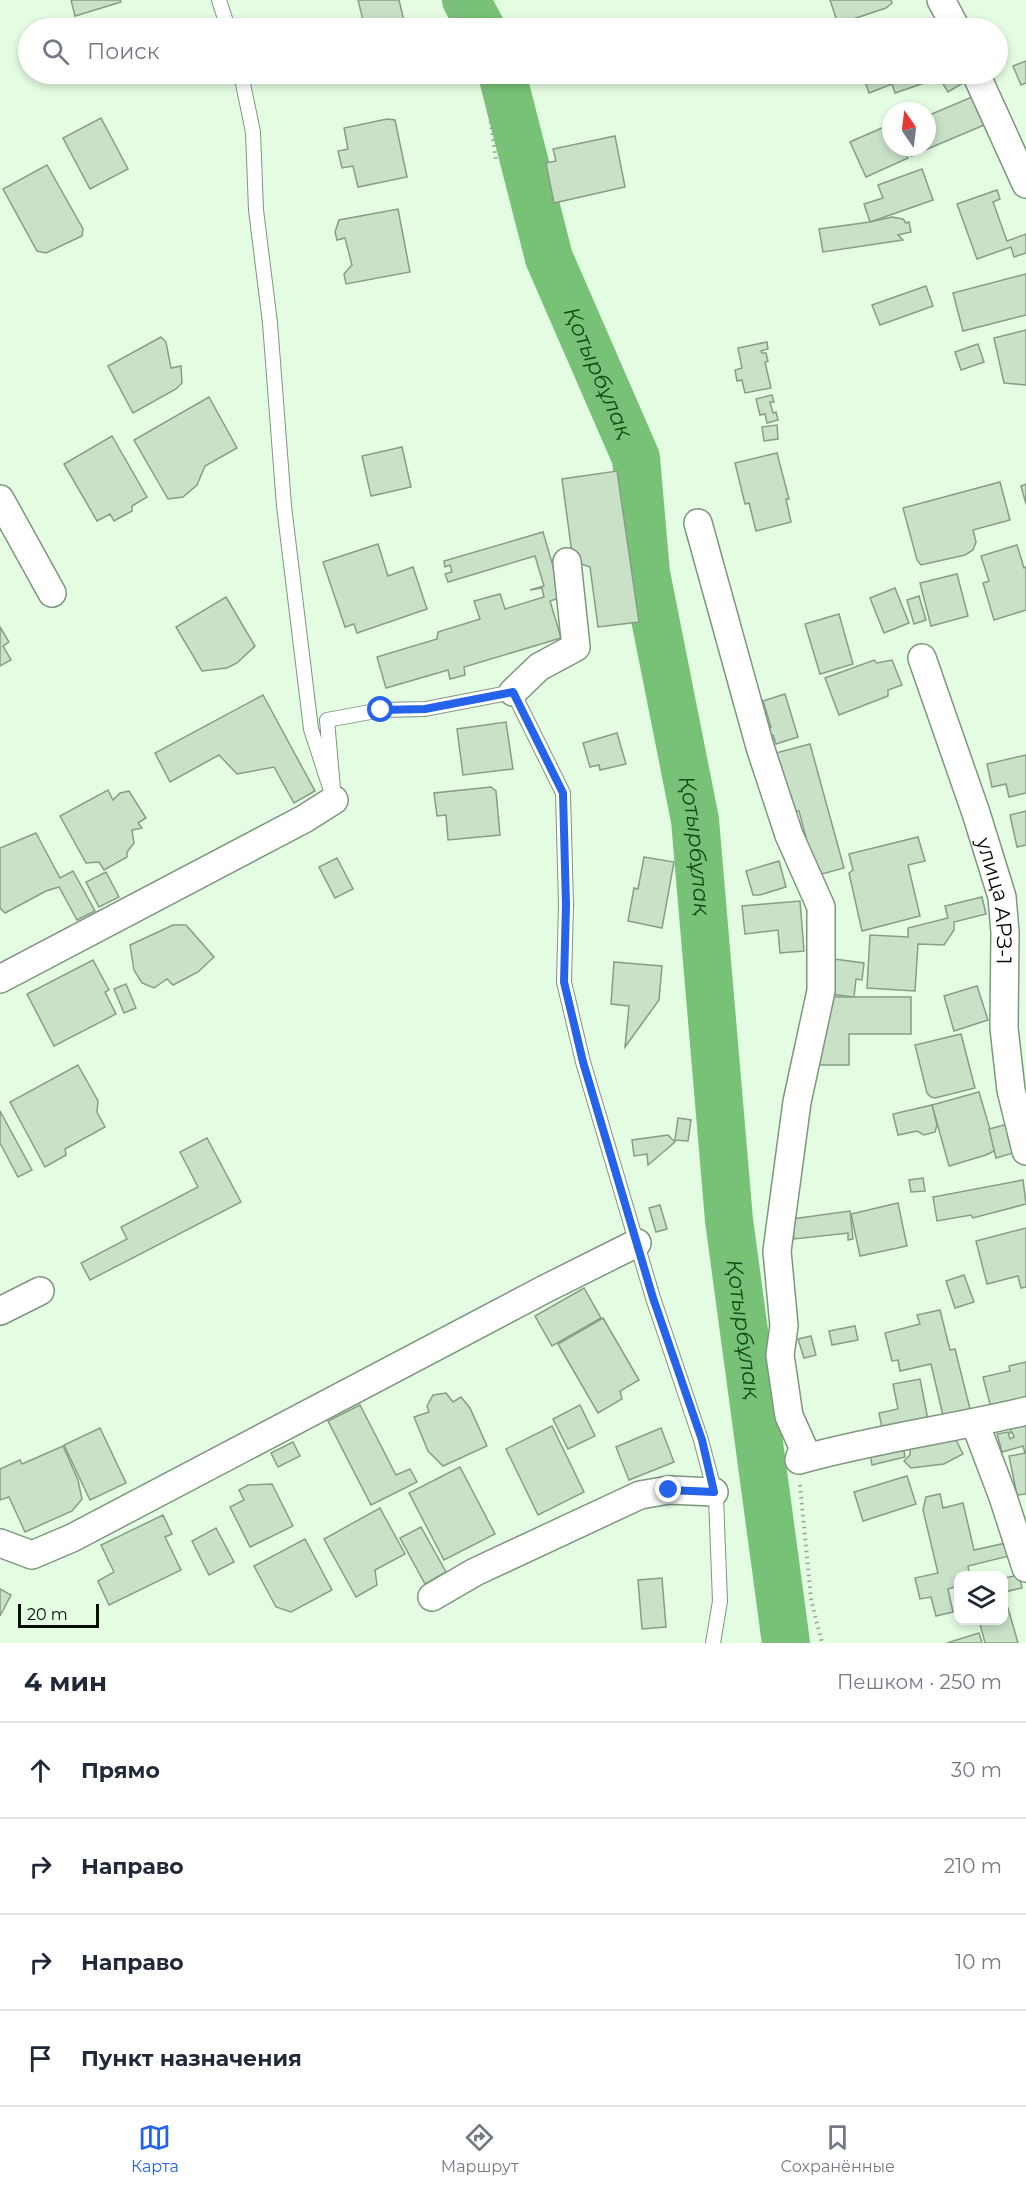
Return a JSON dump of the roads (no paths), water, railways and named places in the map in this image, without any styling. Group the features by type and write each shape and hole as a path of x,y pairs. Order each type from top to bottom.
{"street":[{"path":"941,0 951,18"},
{"path":"981,84 1026,184"},
{"path":"0,499 52,593"},
{"path":"698,524 760,747 789,835 821,907 821,991 797,1102 777,1251 784,1326 780,1355 789,1416 803,1447 799,1460 848,1446 975,1423 1026,1411"},
{"path":"513,692 539,667 576,646 567,562"},
{"name":"улица АРЗ-1","path":"922,658 976,813 1002,897 1005,932 1004,1028 1011,1090 1026,1151"},
{"path":"0,979 304,819 334,800"},
{"path":"0,1543 32,1556 72,1538 545,1289 637,1243"},
{"path":"0,1311 40,1291"},
{"path":"975,1423 1003,1497 1026,1568"},
{"path":"432,1597 475,1572 640,1495 669,1490 714,1492"}],"lane":[{"path":"219,0 225,18"},
{"path":"243,84 253,132 256,210 270,323 284,506 311,729 334,800"},
{"path":"334,800 327,720 381,710 425,709 513,692 563,793 566,905 564,982 583,1062 653,1298 702,1440 714,1492 720,1601 712,1643"}],"waterway":[{"name":"Қотырбұлақ","path":"466,0 476,18"},
{"name":"Қотырбұлақ","path":"505,84 549,258 636,458 646,573 695,820 729,1220 786,1643"}]}
